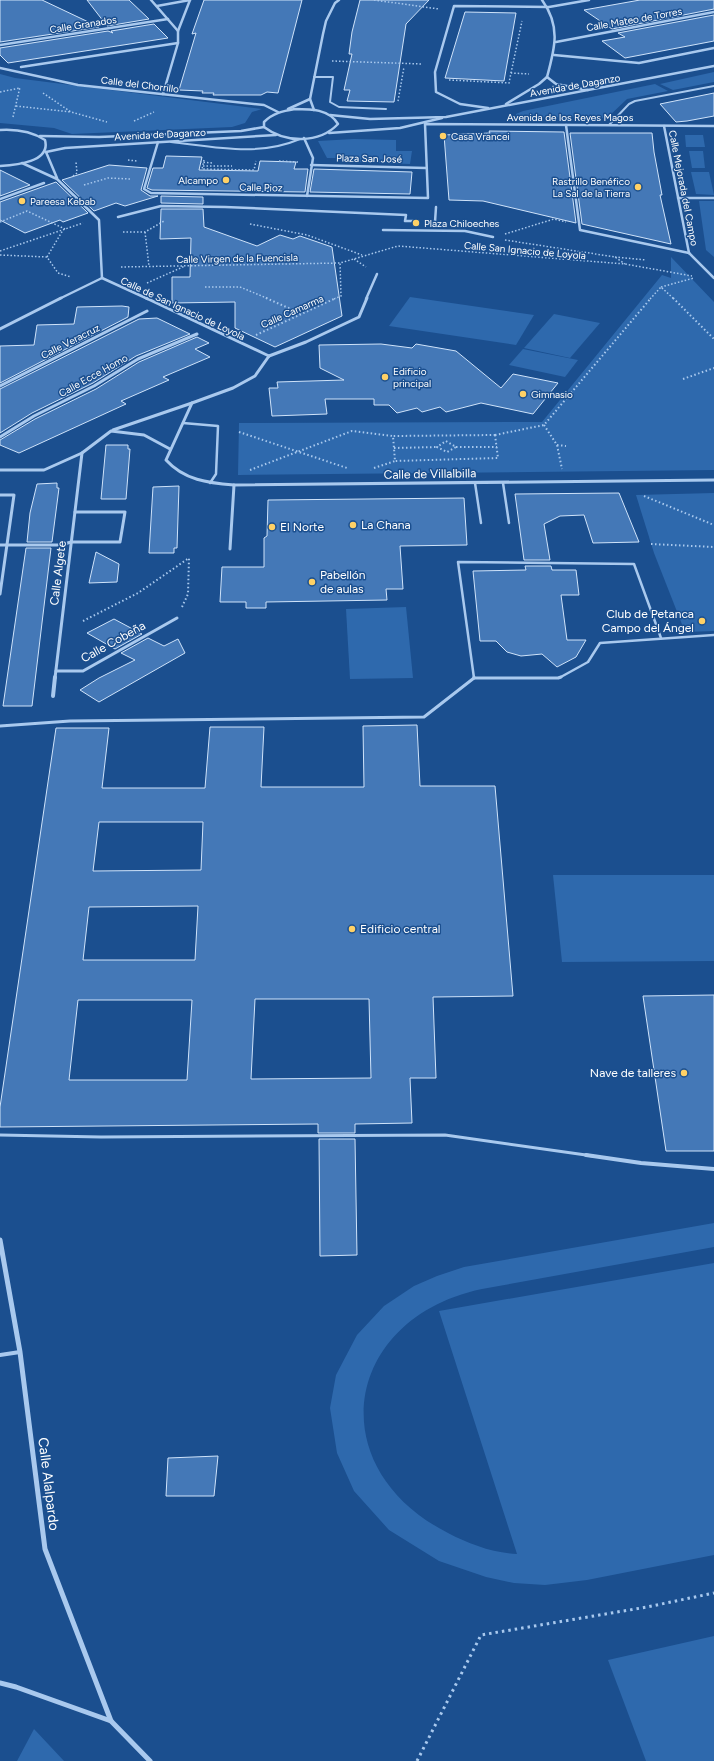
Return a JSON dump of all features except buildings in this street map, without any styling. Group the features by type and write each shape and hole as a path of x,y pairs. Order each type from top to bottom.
{"street":[{"path":"151,0 178,32"},
{"path":"157,6 190,0"},
{"path":"163,94 178,43 178,32 190,0"},
{"path":"314,110 310,99 326,22 335,3 339,0"},
{"path":"503,106 547,77 554,56 556,42 549,7 542,0"},
{"path":"491,108 460,104 436,92 436,72 454,6 549,7 589,0"},
{"name":"Calle Mateo de Torres","path":"556,42 714,12"},
{"name":"Calle Granados","path":"0,45 168,19"},
{"path":"21,67 178,43"},
{"path":"554,56 639,63 714,48"},
{"name":"Avenida de Daganzo","path":"1,166 22,163 32,160 46,152 64,148 276,135 304,138 328,133 373,131 425,124 446,117 491,108 714,67"},
{"name":"Calle del Chorrillo","path":"0,68 78,85 264,105 278,112"},
{"path":"547,77 556,84 567,87 594,90"},
{"path":"276,135 264,127 264,122 268,117 310,99"},
{"name":"Avenida de Daganzo","path":"286,110 314,110 330,115 370,119 446,117"},
{"path":"328,133 335,129 338,124 336,119 330,115"},
{"path":"425,124 426,168"},
{"name":"Avenida de los Reyes Magos","path":"425,124 714,126"},
{"path":"566,125 580,230 689,253 714,278"},
{"name":"Calle Mejorada del Campo","path":"664,126 689,253"},
{"name":"Avenida de Daganzo","path":"0,130 20,130 40,136 91,137 241,131 264,127"},
{"path":"40,136 47,143 46,152 57,179"},
{"path":"304,138 313,158 307,196"},
{"name":"Calle Pioz","path":"158,142 144,188 151,194 428,198 426,168"},
{"name":"Calle de San Ignacio de Loyola","path":"22,163 57,179 100,221 102,278 269,356"},
{"name":"Plaza San José","path":"311,165 426,168"},
{"path":"0,199 44,183"},
{"path":"678,198 714,198"},
{"path":"118,217 161,206 406,215 405,221 417,221"},
{"path":"435,222 436,207"},
{"path":"383,230 464,231 493,237"},
{"path":"0,470 44,470 82,453 111,431 233,388 255,376 269,356 306,342 360,316 377,274"},
{"path":"0,329 102,278"},
{"name":"Calle Veracruz","path":"0,386 147,311"},
{"name":"Calle Ecce Homo","path":"0,437 34,416 94,386 138,359 197,334"},
{"path":"111,431 144,435 170,449 192,403"},
{"name":"Calle de Villalbilla","path":"170,449 166,460 172,468 186,476 210,483 234,485 714,480"},
{"name":"Calle Algete","path":"54,696 82,453"},
{"path":"230,549 234,485"},
{"path":"0,495 14,495 0,594"},
{"path":"0,545 61,545 71,542 120,542 125,512 75,512"},
{"name":"Calle Cobeña","path":"56,671 83,671 176,618"},
{"name":"Calle Alalpardo","path":"0,1240 20,1352 45,1549 111,1721"},
{"path":"0,1683 16,1687 111,1721 150,1761"}],"lane":[{"path":"314,77 333,77 330,102 340,107 386,109"},
{"path":"609,125 629,104 635,101 714,86"},
{"path":"170,142 245,149 279,147 290,144 300,138"},
{"path":"183,424 218,426 216,474 210,483"},
{"path":"475,483 481,523"},
{"path":"504,483 509,523"},
{"path":"474,678 458,562 634,564 661,638"},
{"path":"0,726 70,721 424,717 474,678 558,678 588,662 600,643 714,635"},
{"path":"0,1135 101,1137 445,1135 641,1163 714,1169"},
{"path":"0,1355 20,1352"}],"path":[{"path":"374,0 440,9"},
{"path":"449,80 509,83 523,14"},
{"path":"328,61 424,64"},
{"path":"511,73 533,74"},
{"path":"13,119 21,83"},
{"path":"0,92 20,88"},
{"path":"41,91 71,112"},
{"path":"16,106 71,112 108,122"},
{"path":"129,123 154,112"},
{"path":"202,162 204,158"},
{"path":"202,162 203,166 232,166 231,169 254,170 256,160 263,160"},
{"path":"277,161 298,161 297,167"},
{"path":"202,162 210,163"},
{"path":"79,186 108,178 130,179"},
{"path":"14,210 20,213"},
{"path":"0,222 27,211 64,230"},
{"path":"123,232 145,232 168,219"},
{"path":"482,253 484,249 497,238 509,232 554,219 571,223"},
{"path":"0,251 84,223"},
{"path":"249,224 307,235 363,255"},
{"path":"47,257 64,230"},
{"path":"145,232 149,266"},
{"path":"493,237 615,257 649,260"},
{"name":"Calle San Ignacio de Loyola","path":"353,259 398,246 625,264 696,277 661,287"},
{"path":"0,255 47,257"},
{"path":"47,257 58,273 71,277"},
{"path":"615,257 625,264"},
{"name":"Calle Virgen de la Fuencisla","path":"121,267 340,263 353,259"},
{"name":"Calle Camarma","path":"255,335 341,296 340,263"},
{"path":"142,285 186,266"},
{"path":"205,286 240,287 302,314"},
{"path":"244,472 352,431 393,436 495,435 544,425 661,287 714,339"},
{"path":"683,379 714,368"},
{"path":"544,425 557,445 562,472"},
{"path":"239,432 353,470"},
{"path":"374,468 395,461 498,458 495,435"},
{"path":"393,436 395,461"},
{"path":"446,436 446,441"},
{"path":"446,441 456,447"},
{"path":"437,447 446,441"},
{"path":"557,445 566,446"},
{"path":"394,448 437,447 447,452"},
{"path":"447,452 456,447 497,447"},
{"path":"447,452 448,460"},
{"path":"641,495 714,525"},
{"path":"651,544 714,547"},
{"path":"83,621 138,593 189,558 188,594 176,618"},
{"path":"417,1761 481,1635 647,1607 714,1593"}],"shaded area":[{"path":"714,72 714,82 673,90 660,84"},
{"path":"0,74 15,78 262,109 252,112 245,123 232,127 72,134 54,128 0,123"},
{"path":"655,84 668,91 627,99 607,118 516,117 516,114 523,111"},
{"path":"685,135 703,135 705,147 686,147"},
{"path":"354,139 396,140 396,151 412,151 410,164 358,162 349,158 327,158 318,141"},
{"path":"689,151 703,151 705,168 692,168"},
{"path":"691,172 709,172 714,195 696,194"},
{"path":"699,201 714,201 714,257 706,250"},
{"path":"671,257 714,302 714,470 238,475 239,423 542,422 662,275 671,278"},
{"path":"410,297 534,315 516,345 389,326"},
{"path":"554,314 600,323 570,358 524,348"},
{"path":"523,349 578,360 565,377 509,365"},
{"path":"714,493 714,631 685,632 654,553 636,495"},
{"path":"406,607 413,678 350,679 346,609"},
{"path":"553,875 714,875 714,961 562,962"},
{"path":"714,1223 714,1247 482,1289 436,1305 400,1330 377,1362 365,1397 366,1434 379,1471 407,1505 448,1533 464,1541 490,1550 517,1554 439,1311 714,1263 714,1555 587,1580 545,1585 514,1583 486,1577 439,1561 389,1530 354,1491 337,1453 330,1408 336,1375 357,1335 384,1306 414,1286 464,1267"},
{"path":"714,1636 714,1761 646,1761 608,1660"},
{"path":"34,1729 64,1761 17,1761"}],"place":[{"name":"Casa Vrancei","path":"443,136"},
{"name":"Alcampo","path":"226,180"},
{"name":"Rastrillo Benéfico La Sal de la Tierra","path":"638,187"},
{"name":"Pareesa Kebab","path":"22,201"},
{"name":"Plaza Chiloeches","path":"416,223"},
{"name":"Edificio principal","path":"385,377"},
{"name":"Gimnasio","path":"523,394"},
{"name":"La Chana","path":"353,525"},
{"name":"El Norte","path":"272,527"},
{"name":"Pabellón de aulas","path":"312,582"},
{"name":"Club de Petanca Campo del Ángel","path":"702,621"},
{"name":"Edificio central","path":"352,929"},
{"name":"Nave de talleres","path":"684,1073"}]}
